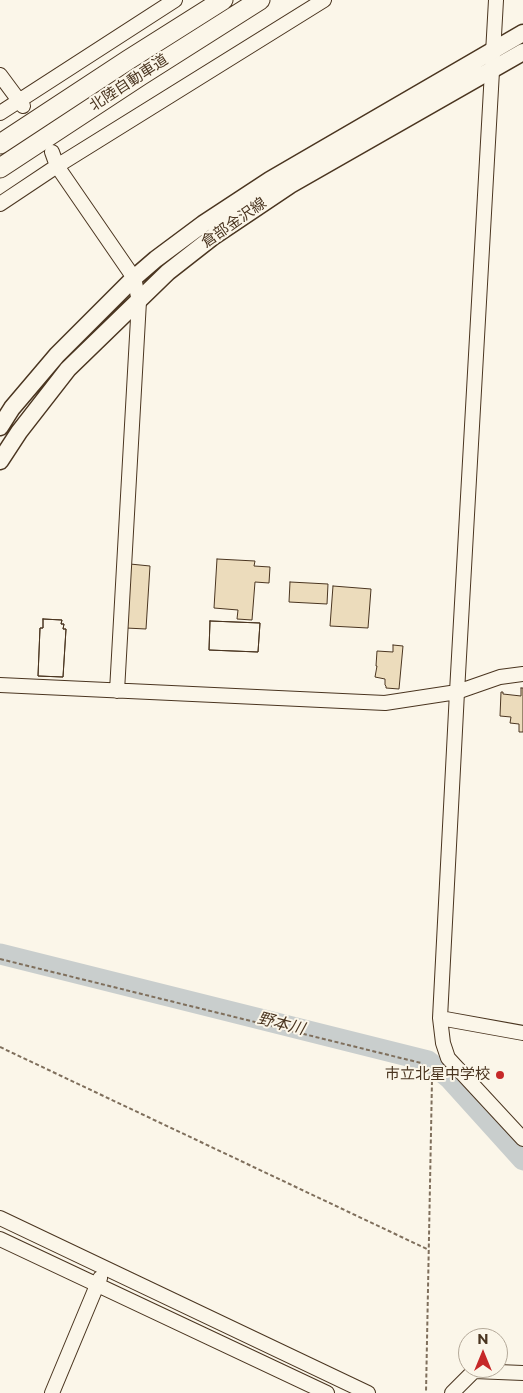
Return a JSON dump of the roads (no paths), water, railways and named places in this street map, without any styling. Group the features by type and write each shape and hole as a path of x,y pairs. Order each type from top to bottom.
{"highway":[{"name":"北陸自動車道","path":"0,144 223,0"},
{"name":"北陸自動車道","path":"0,168 260,0"}],"main road":[{"name":"倉部金沢線","path":"0,427 12,408 57,355 134,278 156,259 203,224 270,180 523,33"},
{"name":"倉部金沢線","path":"0,461 19,432 68,368 168,272 214,236 290,184 523,52"}],"street":[{"path":"0,113 21,103 175,0"},
{"path":"0,204 57,166 324,0"},
{"path":"496,0 440,1018 442,1043 448,1058 523,1139"},
{"path":"0,75 21,103"},
{"path":"52,152 57,166 134,278 139,301 117,691"},
{"path":"0,685 386,703 457,692 500,677 523,674"},
{"path":"440,1018 523,1033"},
{"path":"0,1218 368,1393"},
{"path":"0,1239 327,1393"},
{"path":"52,1393 96,1285 106,1268"},
{"path":"452,1393 474,1371 523,1372"}],"waterway":[{"name":"野本川","path":"0,954 428,1061 449,1078 523,1160"}],"place":[{"name":"市立北星中学校","path":"500,1075"}]}
